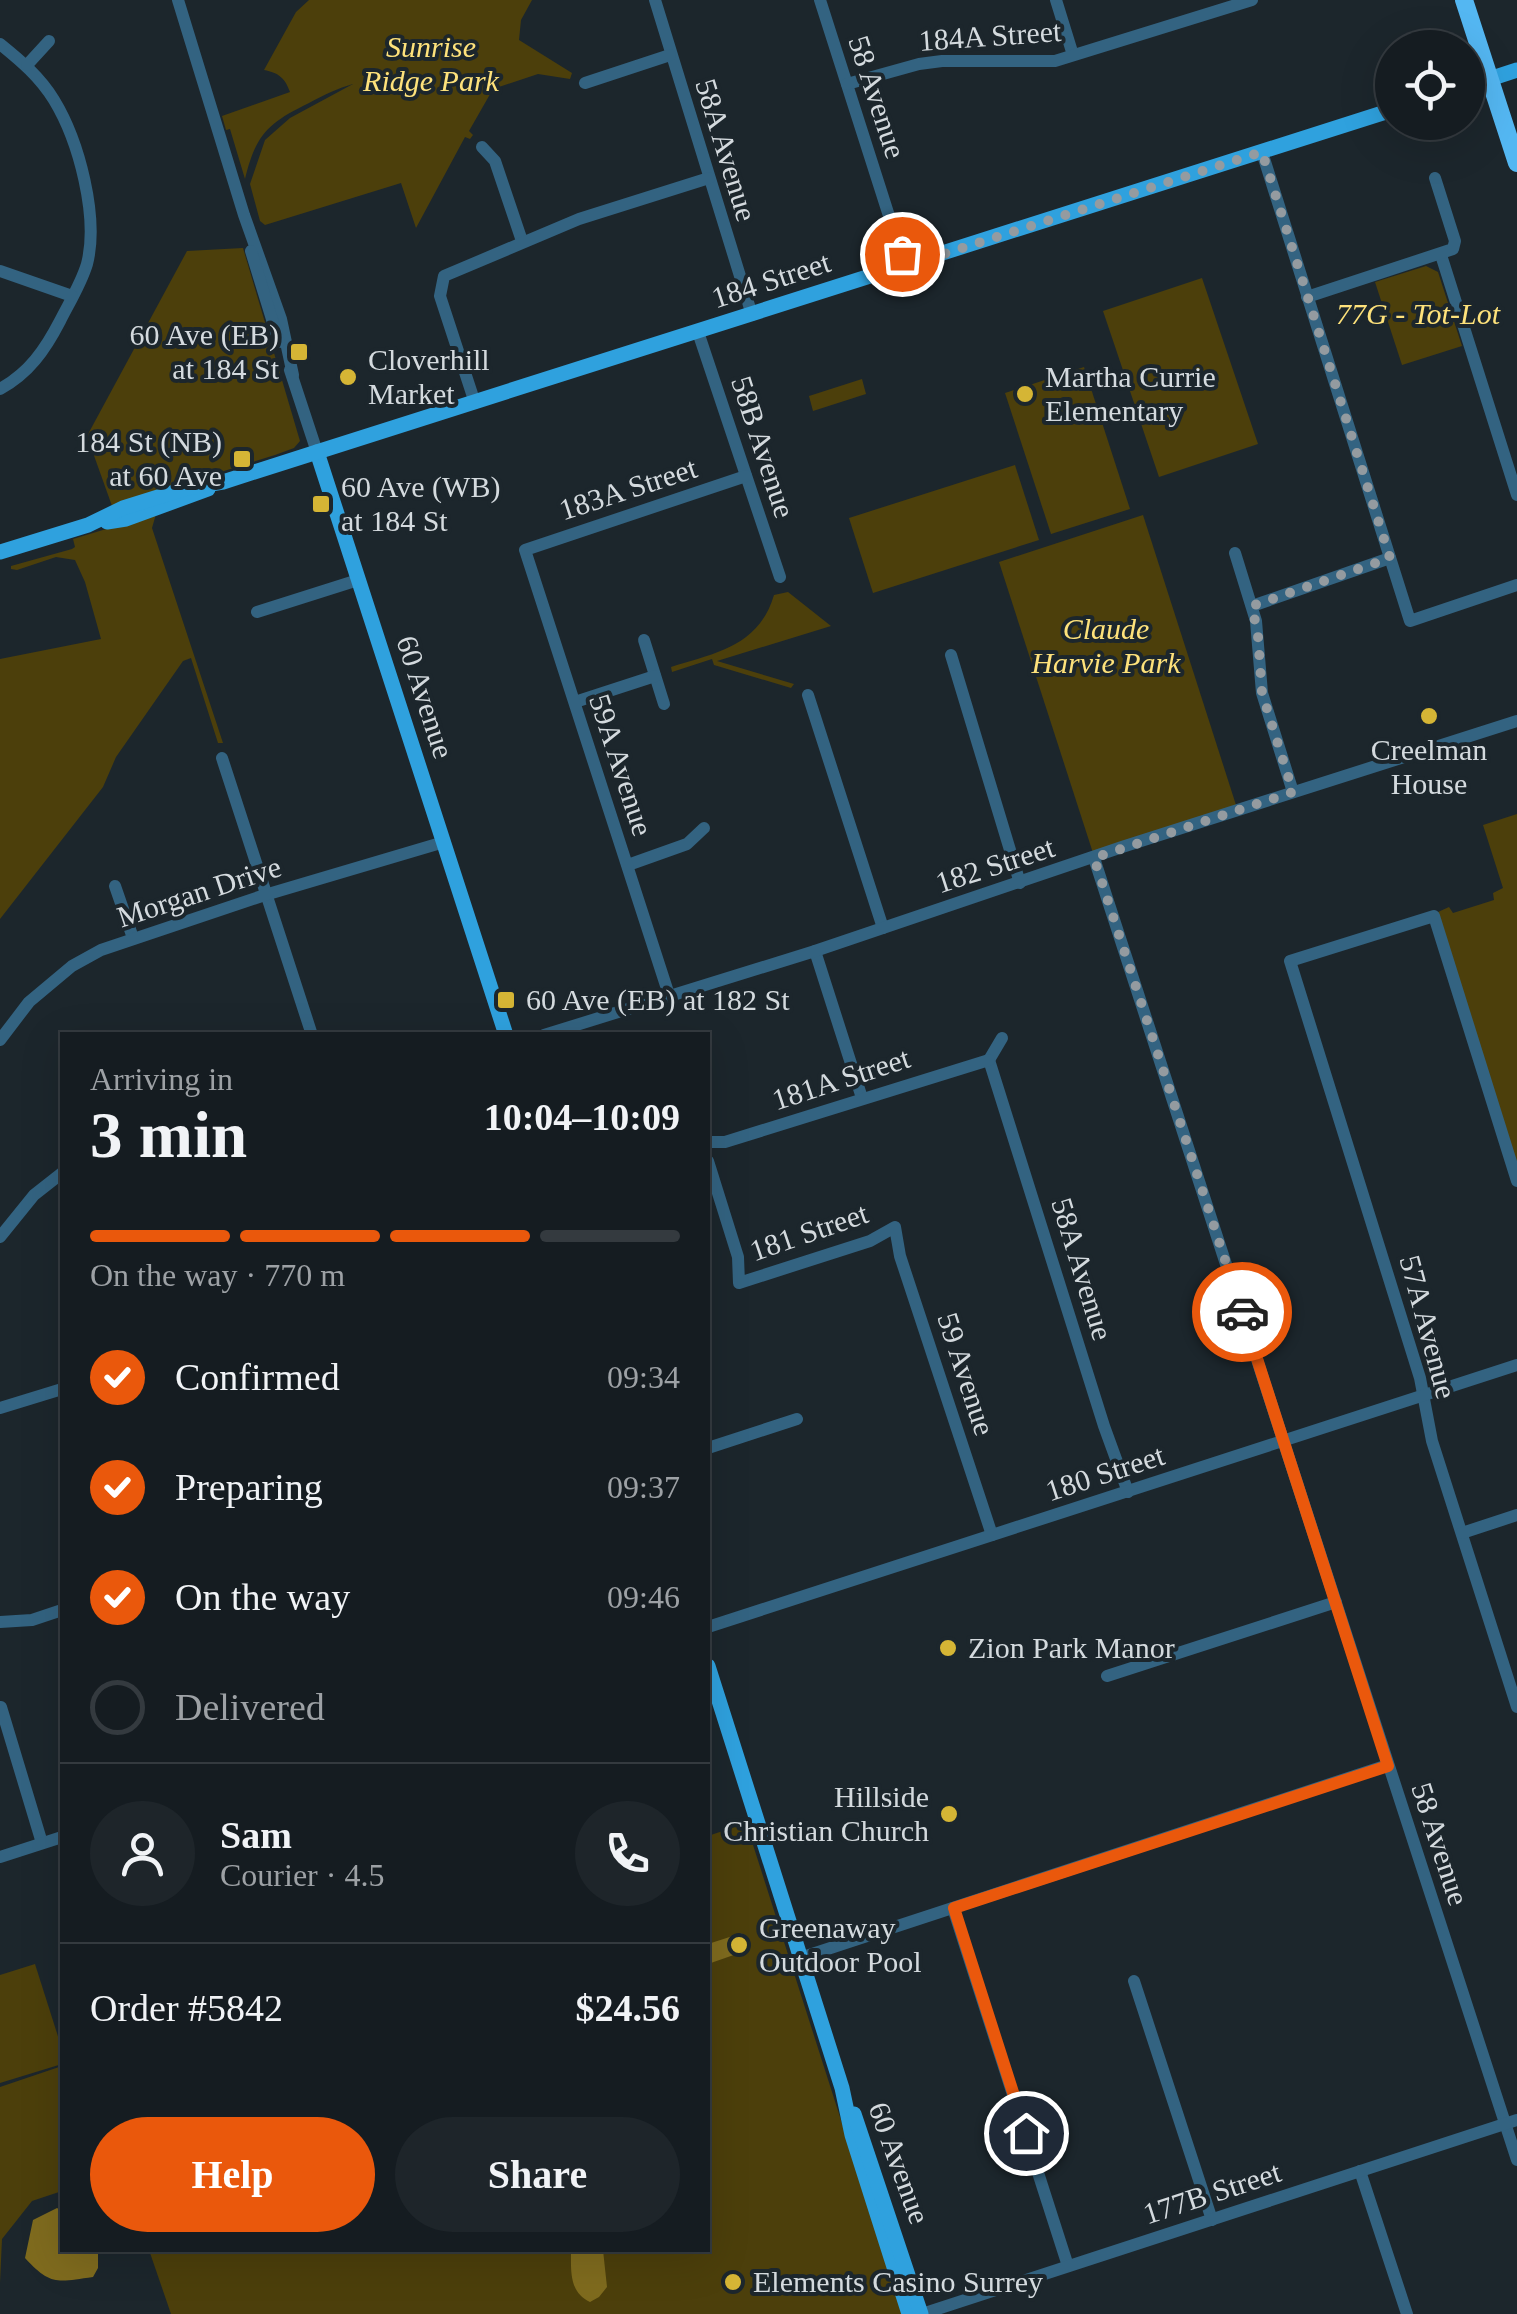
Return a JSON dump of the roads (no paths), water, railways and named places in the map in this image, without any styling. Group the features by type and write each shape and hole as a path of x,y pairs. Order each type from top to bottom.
{"highway":[{"path":"1464,0 1517,164"}],"main road":[{"path":"1485,80 1517,70"},
{"name":"184 Street","path":"0,552 187,488 223,482 1375,115"},
{"name":"60 Avenue","path":"317,452 505,1032"},
{"name":"60 Avenue","path":"710,1672 909,2314"},
{"name":"60 Avenue","path":"842,2088 862,2132 921,2314"}],"street":[{"name":"60 Avenue","path":"178,0 244,215 281,318 293,375 317,452"},
{"name":"58A Avenue","path":"654,0 752,315"},
{"name":"58 Avenue","path":"820,0 906,266"},
{"path":"1056,0 1073,56"},
{"name":"184A Street","path":"847,84 942,61 1034,63 1073,56 1252,0"},
{"path":"27,65 49,41"},
{"path":"0,44 27,65 63,118 88,201 90,244 86,268 45,350 18,379 0,389"},
{"path":"585,83 670,55"},
{"path":"482,148 495,162 522,241"},
{"path":"1262,152 1410,621 1517,585"},
{"path":"474,403 440,296 442,281 448,273 522,241 709,178"},
{"path":"1307,297 1453,249 1455,240 1435,178"},
{"path":"1441,255 1517,495"},
{"path":"0,271 72,296"},
{"name":"58B Avenue","path":"698,332 780,577"},
{"name":"183A Street","path":"525,550 746,476"},
{"name":"59A Avenue","path":"525,550 670,995"},
{"path":"1235,553 1258,636 1262,693 1293,792"},
{"path":"1252,606 1390,558"},
{"path":"256,612 358,580"},
{"path":"644,640 664,704"},
{"path":"951,654 1020,883"},
{"path":"575,702 655,676"},
{"path":"808,696 883,928"},
{"name":"182 Street","path":"553,1032 1517,721"},
{"path":"222,758 311,1032"},
{"path":"628,866 688,844 704,828"},
{"name":"Morgan Drive","path":"0,1040 29,1002 72,966 133,938 444,842"},
{"name":"58 Avenue","path":"1094,858 1388,1766 1511,2122 1517,2160"},
{"path":"115,886 133,938"},
{"name":"57A Avenue","path":"1517,1181 1434,916 1290,961 1424,1397 1432,1442 1517,1707"},
{"path":"815,950 862,1098"},
{"path":"989,1060 1002,1038"},
{"name":"58A Avenue","path":"989,1060 1128,1492"},
{"name":"181A Street","path":"710,1142 725,1142 989,1060"},
{"name":"181 Street","path":"710,1167 738,1258 738,1282 870,1241 895,1228"},
{"path":"0,1237 34,1195 60,1175"},
{"name":"59 Avenue","path":"895,1228 900,1256 992,1535"},
{"name":"180 Street","path":"710,1626 1517,1366"},
{"path":"0,1408 60,1389"},
{"path":"710,1447 797,1419"},
{"path":"1462,1533 1517,1515"},
{"path":"1108,1676 1336,1602"},
{"path":"0,1622 15,1623 60,1611"},
{"path":"1,1707 42,1843"},
{"path":"800,1958 1388,1766"},
{"path":"0,1857 60,1837"},
{"path":"954,1908 1068,2266"},
{"path":"1134,1981 1212,2220"},
{"name":"177B Street","path":"921,2314 1511,2122"},
{"path":"1360,2171 1407,2314"}],"place":[{"name":"60 Ave (EB) at 184 St","path":"299,352"},
{"name":"Cloverhill Market","path":"348,377"},
{"name":"Martha Currie Elementary","path":"1025,394"},
{"name":"184 St (NB) at 60 Ave","path":"242,459"},
{"name":"60 Ave (WB) at 184 St","path":"321,504"},
{"name":"Creelman House","path":"1429,716"},
{"name":"60 Ave (EB) at 182 St","path":"506,1000"},
{"name":"Zion Park Manor","path":"948,1648"},
{"name":"Hillside Christian Church","path":"949,1814"},
{"name":"Greenaway Outdoor Pool","path":"739,1945"},
{"name":"Elements Casino Surrey","path":"733,2282"}],"park label":[{"name":"Sunrise Ridge Park","path":"431,64"},
{"name":"77G - Tot-Lot","path":"1418,314"},
{"name":"Claude Harvie Park","path":"1106,646"}]}
